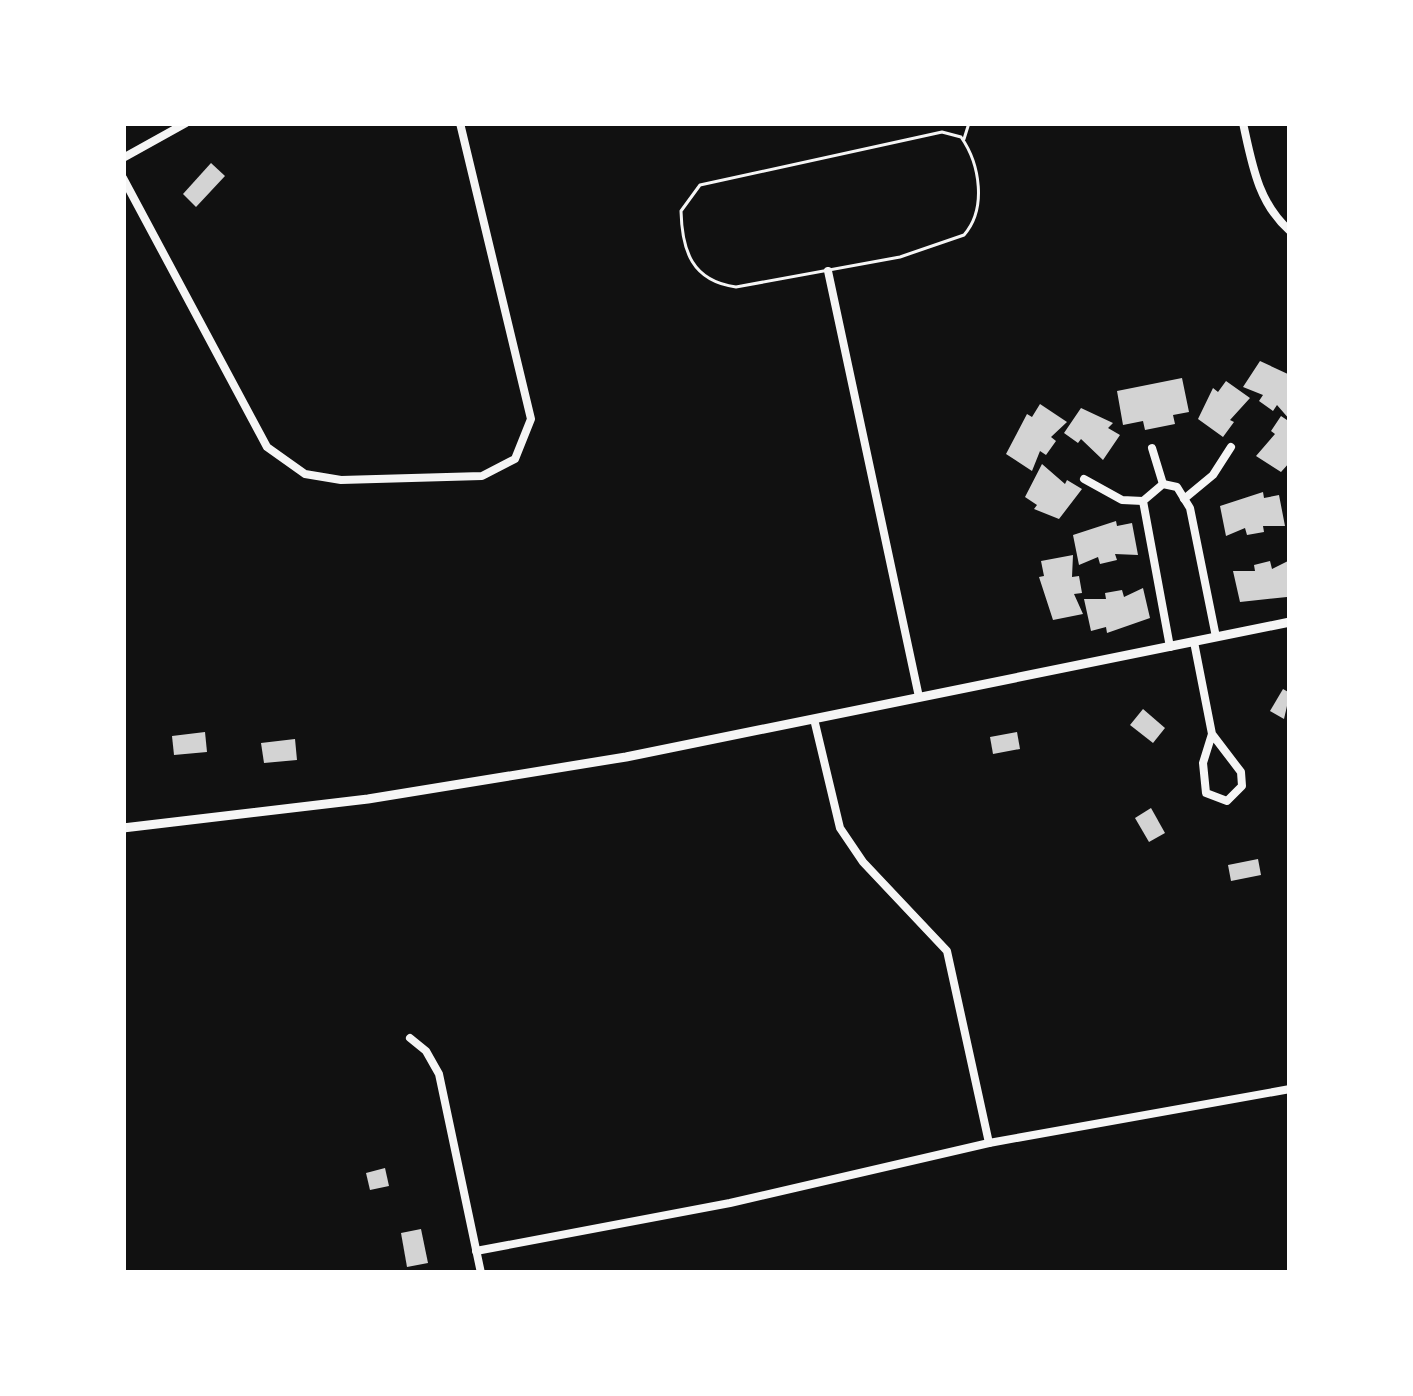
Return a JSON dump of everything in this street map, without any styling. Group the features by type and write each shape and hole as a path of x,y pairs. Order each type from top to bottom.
{"street":[{"path":"123,158 186,123"},
{"path":"123,178 267,447 305,474 341,480 482,476 515,459 531,419 460,123"},
{"path":"1243,123 1260,192 1272,215 1290,232"},
{"path":"828,271 919,697"},
{"path":"1152,448 1162,484"},
{"path":"1184,499 1214,476 1231,448"},
{"path":"1084,479 1122,500 1143,501 1162,484"},
{"path":"1162,484 1177,487 1184,499 1216,637"},
{"path":"1143,501 1170,647"},
{"path":"123,828 448,787 814,719 1290,622"},
{"path":"1194,642 1212,734 1202,782 1206,794 1227,801 1242,786 1241,772 1212,734"},
{"path":"814,719 840,828 863,862 946,951 989,1143"},
{"path":"410,1039 426,1051 440,1074 481,1273"},
{"path":"476,1251 730,1203 989,1143 1290,1089"}],"lane":[{"path":"964,140 942,132 719,178 688,195 681,211 687,257 715,284 736,286 927,250 964,235 979,210 976,173 964,140 970,123"}],"building":[{"path":"211,163 225,176 196,207 183,194"},
{"path":"1260,361 1290,375 1290,420 1277,405 1273,411 1259,401 1263,395 1243,387"},
{"path":"1182,378 1189,412 1173,415 1175,424 1145,430 1143,421 1123,425 1117,391"},
{"path":"1226,381 1250,398 1230,420 1234,422 1223,437 1198,419 1213,388 1218,392"},
{"path":"1040,404 1067,422 1051,437 1056,441 1046,455 1040,451 1032,471 1006,454 1027,414 1032,417"},
{"path":"1081,408 1113,423 1108,428 1120,435 1103,460 1081,439 1078,443 1064,433"},
{"path":"1281,416 1290,422 1290,462 1281,472 1256,456 1275,434 1271,431"},
{"path":"1042,464 1065,484 1067,480 1082,489 1059,519 1034,509 1037,505 1025,497"},
{"path":"1263,492 1264,498 1279,495 1285,526 1263,526 1264,532 1247,535 1245,528 1226,536 1220,506"},
{"path":"1116,521 1117,526 1132,523 1138,555 1115,554 1117,560 1100,564 1098,557 1079,565 1073,535"},
{"path":"1073,555 1072,577 1079,576 1082,593 1074,594 1083,614 1053,620 1039,577 1044,576 1041,561"},
{"path":"1290,560 1287,597 1240,602 1233,571 1255,571 1254,565 1270,561 1272,569"},
{"path":"1143,588 1150,618 1107,633 1106,627 1091,631 1084,599 1106,599 1105,593 1122,590 1124,597"},
{"path":"1283,689 1290,693 1284,719 1270,711"},
{"path":"1143,709 1165,728 1153,743 1130,725"},
{"path":"205,732 207,752 174,755 172,736"},
{"path":"1017,732 1020,749 993,754 990,737"},
{"path":"295,739 297,760 264,763 261,743"},
{"path":"1151,808 1165,833 1149,842 1135,818"},
{"path":"1258,859 1261,875 1231,881 1228,865"},
{"path":"385,1168 389,1186 370,1190 366,1173"},
{"path":"421,1229 428,1263 407,1267 401,1233"}]}
